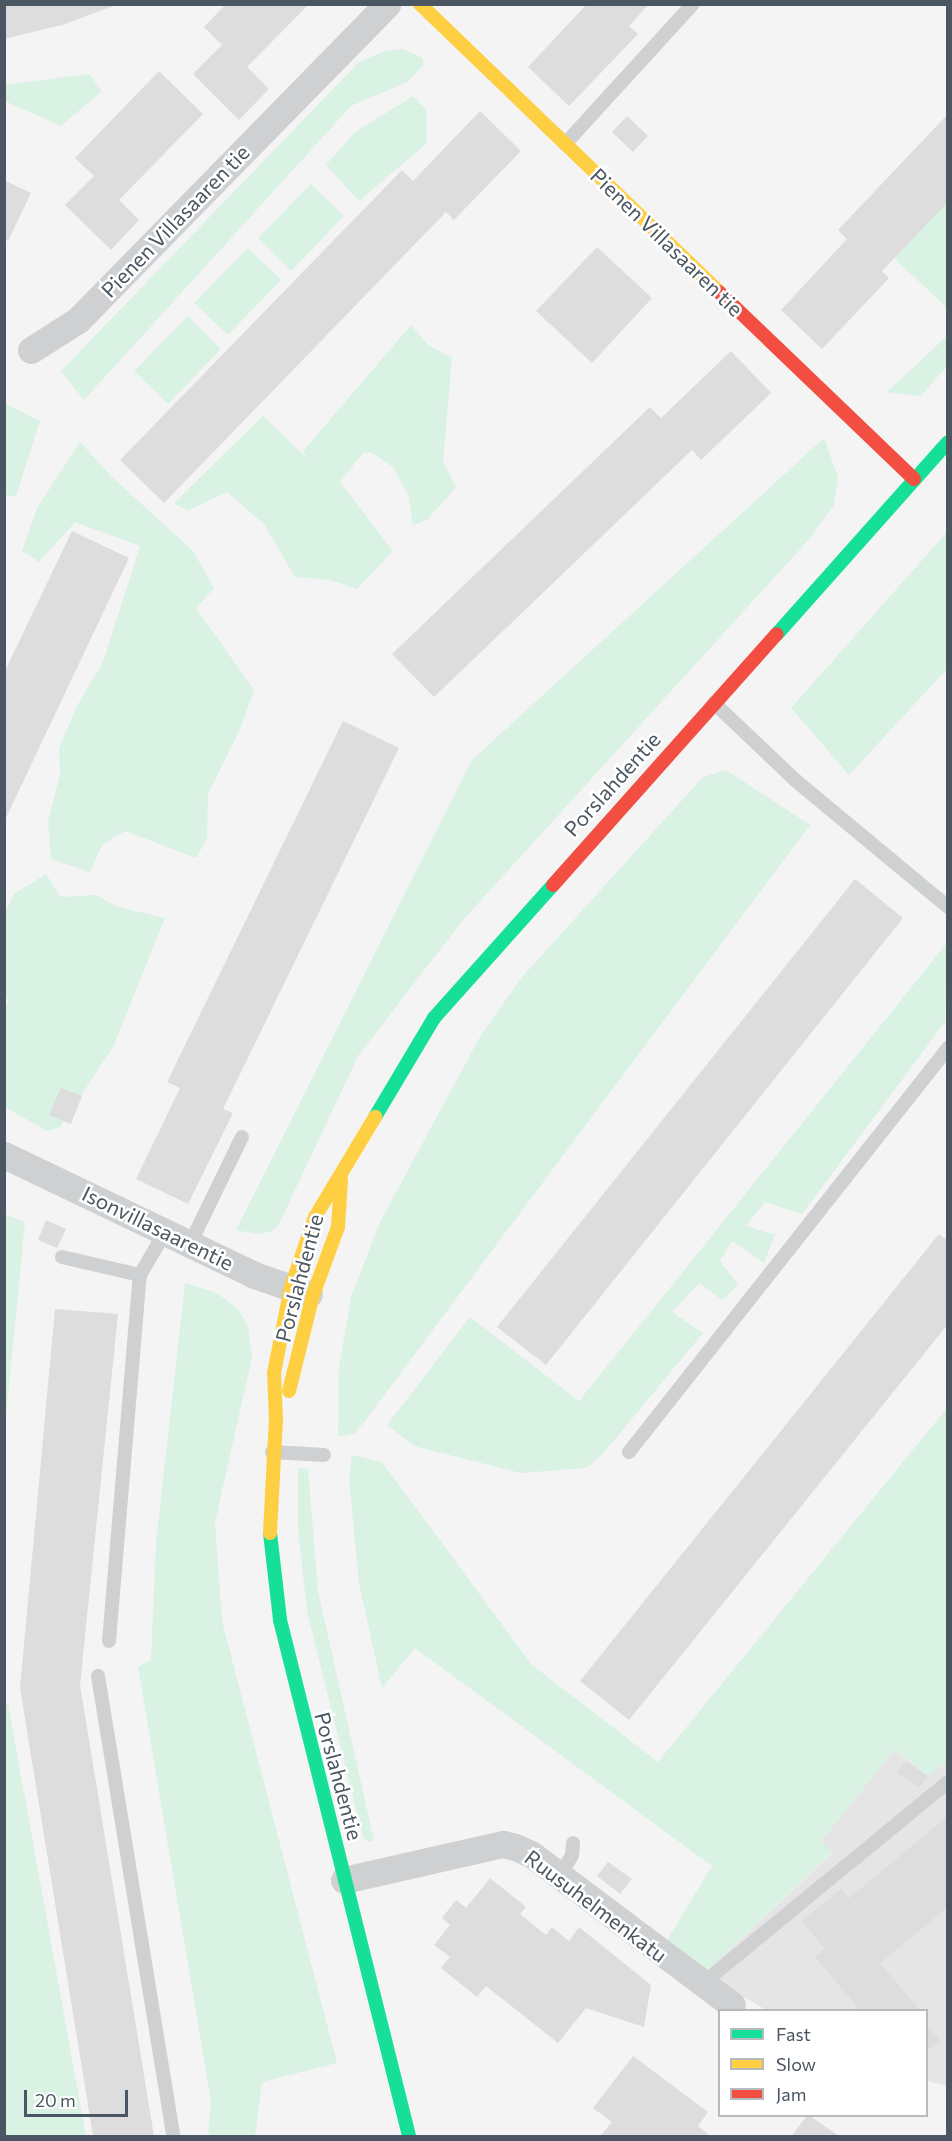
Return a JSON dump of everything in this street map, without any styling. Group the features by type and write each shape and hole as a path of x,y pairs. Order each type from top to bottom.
{"street":[{"name":"Pienen Villasaaren tie","path":"32,350 78,320 387,4"},
{"name":"Pienen Villasaaren tie","path":"420,4 914,479"},
{"name":"Porslahdentie","path":"276,1420 296,1374 302,1291 315,1217 341,1178 386,1093 434,1018 948,442"},
{"name":"Isonvillasaarentie","path":"4,1155 190,1244 302,1291"},
{"name":"Porslahdentie","path":"341,1178 338,1227 302,1291 274,1373 276,1420 272,1452 270,1540 280,1620 409,2136"},
{"name":"Ruusuhelmenkatu","path":"344,1881 503,1844 531,1854 732,2005"}],"lane":[{"path":"565,144 693,4"},
{"path":"714,703 795,780 948,907"},
{"path":"629,1452 948,1048"},
{"path":"190,1244 242,1137"},
{"path":"109,1641 140,1275 165,1232"},
{"path":"62,1257 140,1275"},
{"path":"272,1452 324,1455"},
{"path":"98,1676 173,2136"},
{"path":"702,1984 948,1782"},
{"path":"560,1876 572,1855 573,1843"}],"shaded area":[{"path":"894,1750 928,1776 947,1761 947,2086 928,2081 928,2009 764,2009 704,1974 832,1853 821,1841"}],"green space":[{"path":"403,49 423,58 423,66 407,82 351,106 84,400 61,371 359,62 382,52"},
{"path":"89,74 102,91 61,126 5,101 5,85"},
{"path":"413,96 426,109 427,143 359,201 326,165 354,133"},
{"path":"311,184 344,216 291,271 258,238"},
{"path":"947,202 947,308 894,258"},
{"path":"248,248 281,280 228,335 194,303"},
{"path":"188,316 221,349 168,404 134,371"},
{"path":"411,325 428,345 452,358 443,462 456,487 427,520 413,525 408,495 393,467 371,452 363,453 340,482 393,551 357,589 330,580 295,577 264,524 227,492 187,511 174,503 263,416 309,460 303,451"},
{"path":"947,336 947,366 921,396 887,392"},
{"path":"4,403 40,421 16,496 5,495"},
{"path":"824,438 838,477 834,505 811,537 463,920 358,1056 278,1226 270,1232 256,1234 236,1230 472,760"},
{"path":"80,442 112,477 193,551 214,588 196,608 254,690 240,729 208,794 207,839 196,858 125,831 102,845 90,872 51,859 48,821 60,775 59,748 77,706 103,662 140,546 75,522 39,562 22,551 37,508"},
{"path":"947,532 947,669 849,775 791,708"},
{"path":"726,770 810,825 364,1422 355,1433 338,1437 339,1367 351,1297 380,1222 481,1035 523,976 703,777"},
{"path":"46,874 61,897 96,895 118,907 165,918 113,1047 60,1127 47,1131 5,1107 4,1008 9,1002 5,995 4,915 14,894"},
{"path":"947,943 945,1022 802,1214 765,1202 746,1226 775,1235 764,1263 732,1241 720,1261 738,1285 722,1300 699,1283 672,1312 703,1333 602,1455 587,1468 521,1473 414,1446 387,1425 470,1317 579,1401"},
{"path":"5,1214 25,1222 5,1427"},
{"path":"185,1283 217,1293 237,1308 248,1326 252,1357 215,1523 222,1621 337,2063 262,2082 255,2136 208,2136 211,2102 138,1667 151,1660 156,1542"},
{"path":"947,1408 947,1761 928,1776 894,1750 821,1841 832,1852 704,1974 666,1942 712,1866 415,1648 382,1688 359,1583 349,1480 352,1455 382,1462 532,1665 658,1762"},
{"path":"298,1468 308,1469 318,1591 374,1841 368,1842 363,1837 307,1611 298,1528"},
{"path":"4,1703 8,1704 86,2136 5,2136"}],"building":[{"path":"4,4 116,5 62,25 4,39"},
{"path":"226,4 309,4 247,67 269,89 239,120 193,74 222,45 204,27"},
{"path":"587,4 649,4 629,26 638,34 569,106 528,67"},
{"path":"159,71 203,114 119,200 139,220 111,250 65,205 94,176 75,158"},
{"path":"480,111 521,151 454,220 446,212 164,503 120,460 402,170 413,181"},
{"path":"948,114 948,202 882,271 889,278 822,349 781,310 847,239 838,230"},
{"path":"627,116 648,136 633,152 612,132"},
{"path":"4,180 31,193 8,241 4,239"},
{"path":"597,247 652,298 592,363 536,311"},
{"path":"731,351 771,393 701,460 692,450 434,697 392,654 650,407 661,418"},
{"path":"72,531 129,558 4,822 4,673"},
{"path":"343,721 399,748 223,1109 233,1113 188,1204 136,1179 180,1088 167,1082"},
{"path":"855,879 903,918 546,1365 497,1327"},
{"path":"61,1088 82,1096 71,1124 49,1115"},
{"path":"46,1220 66,1229 57,1248 38,1240"},
{"path":"939,1234 948,1241 948,1324 629,1720 580,1681"},
{"path":"55,1309 118,1314 80,1685 154,2136 93,2136 20,1688"},
{"path":"906,1761 928,1776 919,1788 897,1772"},
{"path":"948,1816 948,1907 880,1963 919,2009 859,2009 815,1957 825,1949 802,1921 841,1889 849,1898"},
{"path":"608,1862 632,1879 620,1894 597,1876"},
{"path":"490,1878 526,1907 520,1914 546,1935 552,1927 569,1941 579,1927 651,1985 644,2027 586,2008 558,2043 486,1986 477,1997 441,1968 450,1957 434,1945 450,1925 442,1918 456,1900 466,1908"},
{"path":"928,2026 941,2041 930,2050 928,2048"},
{"path":"633,2056 708,2112 698,2126 708,2134 706,2136 600,2136 612,2122 593,2108"},
{"path":"806,2117 811,2117 839,2136 791,2136"}],"traffic: fast":[{"path":"777,634 948,442"},
{"path":"375,1117 434,1018 553,885"},
{"path":"270,1533 280,1620 409,2136"}],"traffic: slow":[{"path":"420,4 719,292"},
{"path":"270,1533 276,1420 274,1373 291,1287 315,1217 375,1117"},
{"path":"289,1391 313,1295 338,1227 341,1180"}],"traffic: jam":[{"path":"719,292 914,479"},
{"path":"553,885 777,634"}]}
